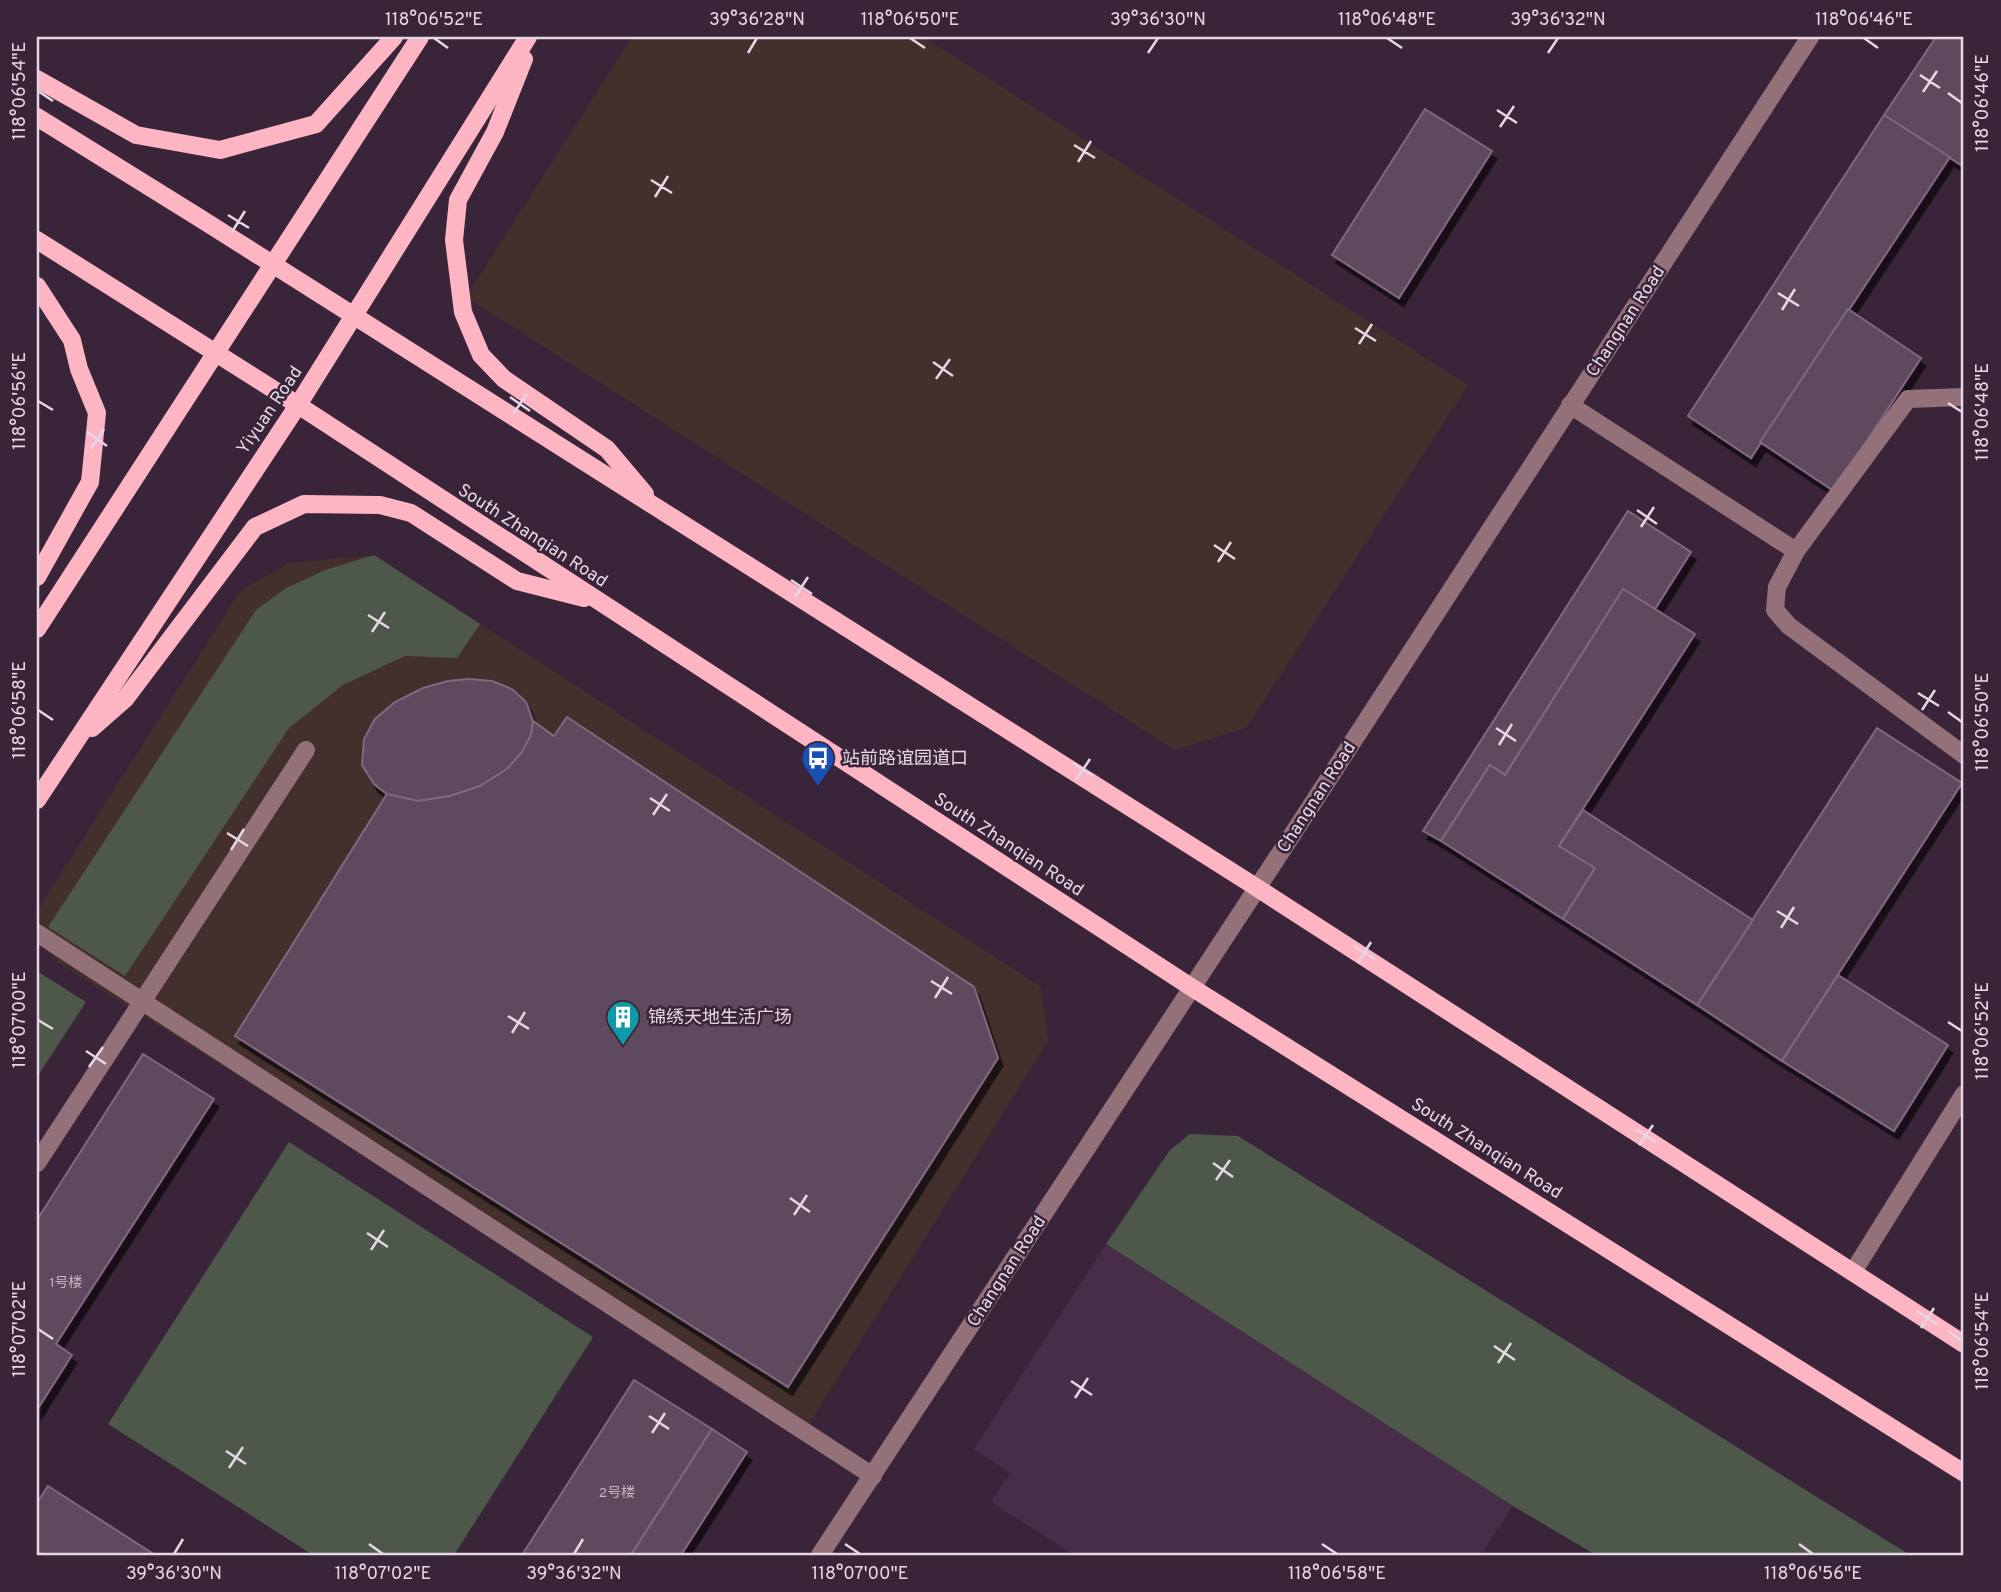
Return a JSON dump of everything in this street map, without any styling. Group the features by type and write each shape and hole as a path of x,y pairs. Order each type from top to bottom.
{"main road":[{"path":"37,79 136,135 220,150 316,124 394,37"},
{"path":"37,629 420,37"},
{"path":"530,37 495,132 458,200 454,240 463,312 481,355 504,379 607,449 659,509"},
{"name":"Yiyuan Road","path":"37,800 298,405 530,37"},
{"path":"37,117 1257,888 1964,1343"},
{"name":"South Zhanqian Road","path":"37,240 298,405 1191,987 1964,1473"},
{"path":"37,286 72,340 79,369 97,413 90,482 37,577"},
{"path":"74,744 125,699 255,527 304,503 380,505 411,513 517,580 598,602"}],"street":[{"name":"Changnan Road","path":"820,1555 1810,37"},
{"path":"1964,397 1908,398 1796,551 1777,587 1775,610 1789,626 1964,755"},
{"path":"1570,405 1796,551"},
{"path":"37,1163 306,750"},
{"path":"37,933 873,1476"},
{"path":"1853,1272 1964,1094"}],"shaded area":[{"path":"632,37 924,37 1468,385 1246,728 1175,750 466,297"},
{"path":"374,555 1041,987 1048,1041 804,1432 59,963 37,939 37,911 241,590 289,563"},
{"path":"1106,1244 1513,1506 1481,1555 1074,1555 991,1502 1010,1473 974,1449"}],"green space":[{"path":"374,555 480,624 457,658 405,656 343,685 289,728 125,976 48,927 256,610 286,588 325,570"},
{"path":"40,973 86,1002 37,1077 37,978"},
{"path":"1190,1134 1238,1136 1910,1555 1596,1555 1513,1506 1106,1244 1170,1150"},
{"path":"289,1142 593,1337 454,1555 313,1555 108,1424"}],"building":[{"path":"1936,37 1964,37 1964,160 1961,165 1884,115"},
{"path":"1425,109 1492,151 1399,298 1332,255"},
{"path":"1884,115 1950,157 1751,458 1688,416"},
{"path":"1848,309 1921,358 1834,491 1760,442"},
{"path":"1628,511 1691,552 1655,609 1623,589 1505,775 1490,765 1441,841 1423,831"},
{"path":"1623,589 1695,634 1559,846 1595,868 1563,919 1441,841 1490,765 1505,775"},
{"path":"469,679 492,681 512,689 526,702 533,721 531,735 522,752 507,769 480,786 450,796 418,801 387,794 374,784 362,765 364,739 375,719 395,702 423,688"},
{"name":"锦绣天地生活广场","path":"567,717 974,987 998,1058 788,1387 235,1036 387,794 418,801 450,796 480,786 507,769 522,752 531,735 533,721 554,736"},
{"path":"1877,728 1962,783 1782,1061 1697,1005"},
{"path":"1583,810 1753,920 1697,1005 1563,919 1595,868 1559,846"},
{"path":"1838,975 1948,1045 1894,1131 1782,1061"},
{"path":"143,1054 214,1099 56,1344 72,1355 37,1410 37,1220"},
{"path":"634,1380 712,1429 631,1555 522,1555"},
{"path":"712,1429 747,1452 681,1555 631,1555"},
{"path":"48,1486 155,1555 43,1555 37,1551 37,1503"}],"place":[{"name":"站前路谊园道口","path":"818,788"},
{"name":"锦绣天地生活广场","path":"623,1047"}]}
